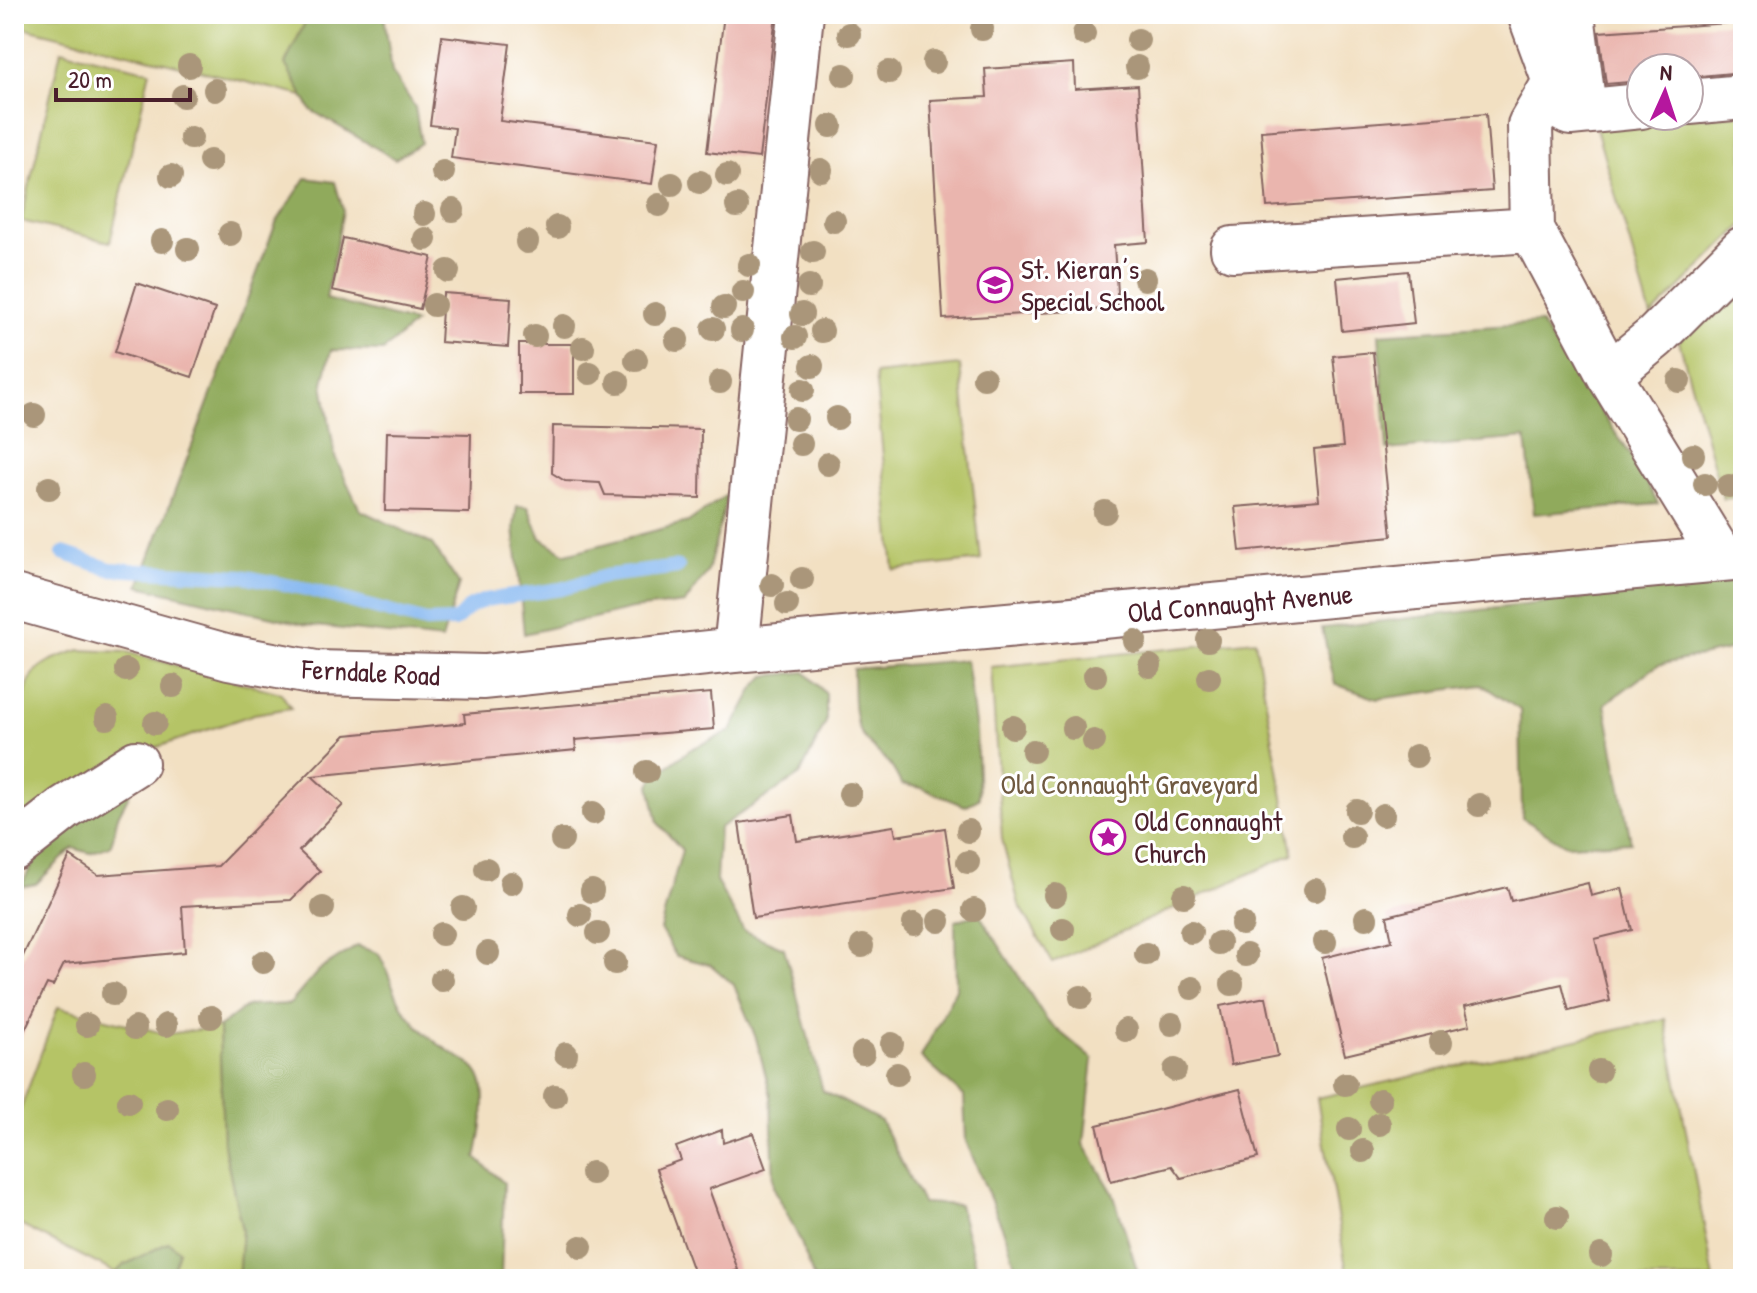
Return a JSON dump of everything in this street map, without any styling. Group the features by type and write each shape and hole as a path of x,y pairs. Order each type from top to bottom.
{"street":[{"path":"736,650 801,14"},
{"path":"1530,14 1565,106"},
{"path":"1565,106 1572,14"},
{"path":"1705,101 1743,97"},
{"path":"1625,106 1565,106 1530,125 1532,230 1609,375 1732,558"},
{"path":"1233,249 1532,230"},
{"path":"1609,375 1655,337 1743,249"},
{"name":"Old Connaught Avenue","path":"736,650 1732,558"},
{"name":"Ferndale Road","path":"14,597 229,657 316,673 484,677 736,650"},
{"path":"14,848 65,808 136,763"}],"green space":[{"path":"14,14 333,14 315,99 14,25"},
{"path":"309,14 384,14 392,72 415,107 421,143 395,159 311,110 285,64"},
{"path":"61,50 150,71 110,242 21,221"},
{"path":"1743,114 1743,225 1651,316 1595,125 1625,123 1625,132 1705,132 1705,117"},
{"path":"306,178 335,182 343,210 326,299 415,323 383,351 331,350 323,383 335,457 360,510 432,544 459,584 442,640 307,625 139,586 276,223"},
{"path":"1743,271 1743,497 1723,499 1679,341"},
{"path":"1540,323 1637,464 1658,504 1534,514 1526,438 1387,450 1379,334"},
{"path":"960,365 981,560 894,570 875,374"},
{"path":"728,494 708,571 685,603 632,609 524,634 514,527 517,506 528,507 541,538 566,554 688,522"},
{"path":"1743,580 1743,647 1658,665 1605,704 1631,842 1566,845 1522,818 1520,710 1482,685 1377,699 1335,684 1322,628"},
{"name":"Old Connaught Graveyard","path":"1255,640 1293,854 1053,963 1019,904 1002,839 991,667"},
{"path":"80,650 126,652 281,693 291,708 254,714 137,754 21,821 19,744 29,683 44,664"},
{"path":"966,660 976,731 979,799 965,806 922,788 901,784 888,763 865,739 857,723 853,669"},
{"path":"805,672 826,694 826,722 800,775 719,828 716,881 744,931 784,948 823,1091 881,1121 922,1203 959,1205 979,1279 814,1279 800,1240 774,1188 771,1096 756,1038 734,985 711,965 676,956 660,929 682,850 658,823 650,785 655,776 691,749 731,731 754,688 765,676"},
{"path":"133,783 117,818 110,846 90,853 73,848 36,884 21,887 30,868 54,838"},
{"path":"979,914 1048,1022 1093,1059 1084,1144 1113,1193 1140,1279 1019,1279 1008,1241 966,1141 964,1096 921,1057 956,989 955,921"},
{"path":"357,946 378,953 404,1009 424,1032 470,1065 479,1076 484,1093 476,1158 504,1183 501,1279 238,1279 242,1230 223,1141 219,1027 247,1006 290,1004 318,971"},
{"path":"58,1007 167,1034 219,1027 223,1141 242,1230 238,1279 170,1279 179,1251 124,1265 116,1273 14,1222 14,1127"},
{"path":"1665,1019 1714,1279 1348,1279 1317,1098"},
{"path":"169,1242 179,1251 170,1279 109,1279 124,1265"}],"building":[{"path":"724,14 776,14 759,158 707,152"},
{"path":"1743,22 1743,72 1705,76 1705,52 1625,52 1625,82 1606,84 1599,32"},
{"path":"442,36 510,44 500,121 658,140 652,184 451,158 455,128 430,125"},
{"path":"1074,63 1075,89 1138,85 1148,242 1114,245 1118,308 943,319 930,100 987,97 985,69"},
{"path":"1486,114 1492,191 1267,207 1261,131"},
{"path":"343,238 432,257 420,309 332,290"},
{"path":"1408,271 1414,323 1342,331 1337,278"},
{"path":"137,283 215,309 192,377 115,352"},
{"path":"443,293 511,298 508,347 440,342"},
{"path":"519,344 574,344 574,394 519,394"},
{"path":"1373,352 1392,536 1240,551 1235,507 1319,500 1314,450 1343,447 1333,356"},
{"path":"553,426 701,429 700,498 605,495 600,483 565,481 552,473"},
{"path":"387,432 471,434 469,513 385,511"},
{"path":"711,693 714,729 575,740 576,750 312,776 343,805 299,851 320,871 291,900 182,906 185,952 64,964 53,986 47,984 14,1052 14,975 70,856 98,875 218,866 346,735 465,723 464,714"},
{"path":"793,815 797,841 894,826 896,836 945,828 954,888 753,918 739,823"},
{"path":"1588,883 1591,896 1622,888 1632,930 1595,939 1610,1001 1569,1011 1562,984 1465,1006 1470,1025 1345,1055 1322,958 1392,941 1387,916 1507,887 1511,901"},
{"path":"1266,997 1278,1056 1231,1065 1220,1006"},
{"path":"1240,1089 1258,1158 1181,1178 1172,1166 1111,1181 1097,1125"},
{"path":"722,1130 723,1143 753,1133 766,1169 709,1189 738,1270 712,1279 696,1279 656,1169 681,1160 676,1147"}],"waterway":[{"path":"63,553 110,569 242,576 302,588 426,622 455,621 471,606 485,600 561,589 606,576 678,567"}],"place":[{"name":"St. Kieran’s Special School","path":"995,285"},
{"name":"Old Connaught Church","path":"1108,837"}]}
